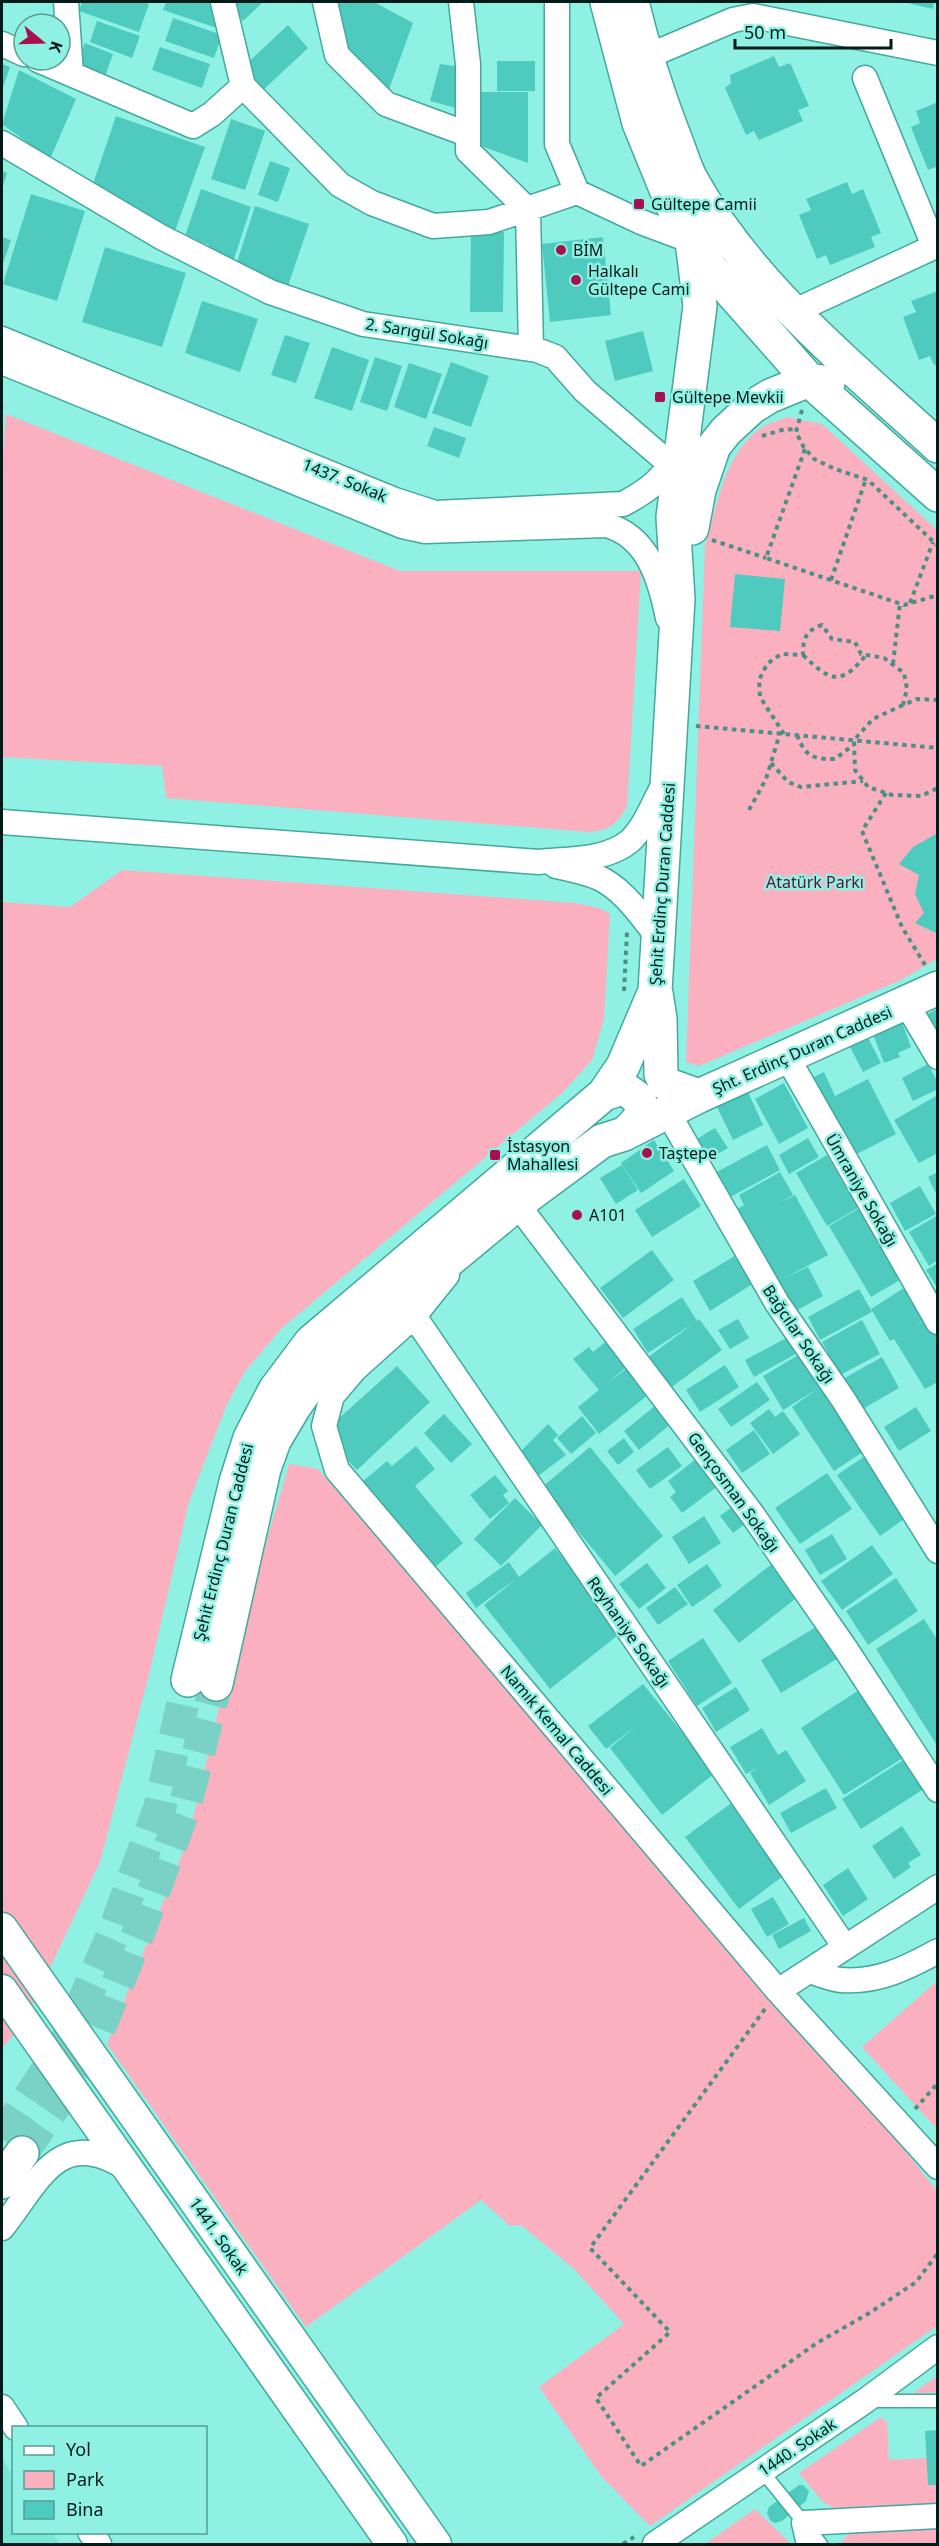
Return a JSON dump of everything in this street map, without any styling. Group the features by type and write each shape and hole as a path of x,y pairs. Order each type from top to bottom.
{"main road":[{"path":"607,2 624,74 639,123 675,211 692,241 805,395 938,495"},
{"path":"632,2 646,57 690,177 721,227 758,275 832,350 938,446"},
{"name":"Şehit Erdinç Duran Caddesi","path":"624,1134 602,1142 517,1204 325,1363 274,1441 202,1682 236,1482 250,1438 275,1390 311,1342 604,1094 623,1066 640,992 658,937 678,599 673,517 677,454 700,306 692,241"},
{"path":"678,599 699,490 714,446 726,431 752,407 770,396 805,395 838,385 858,396 938,467"},
{"name":"Şht. Erdinç Duran Caddesi","path":"624,1134 699,1096 906,1003 932,978"},
{"path":"640,992 660,1019 661,1074 665,1083 699,1096"},
{"path":"604,1094 622,1088 636,1095 643,1109 641,1118 624,1134"},
{"path":"2,2182 9,2144"}],"street":[{"path":"66,2 71,74"},
{"path":"223,2 243,86 340,185 372,203 433,226 489,222 577,192"},
{"path":"325,2 337,55 386,104 467,134"},
{"path":"461,2 468,64 468,151 496,175 528,210 531,349"},
{"path":"557,2 557,144 577,192 641,222 692,241"},
{"path":"646,57 734,20 753,16 938,53"},
{"path":"66,72 193,126 212,114 243,86"},
{"path":"795,311 936,245 865,78"},
{"name":"2. Sarıgül Sokağı","path":"2,143 161,237 270,292 363,324 531,349 555,357 585,391 677,454"},
{"name":"1437. Sokak","path":"2,339 394,500 435,513 622,504 648,491 661,479 677,454"},
{"path":"2,362 402,526 425,531 606,525 622,529 634,538 644,552 662,589 674,646"},
{"path":"2,822 539,861 604,854 629,841 643,824 669,774"},
{"path":"539,861 596,876 610,883 625,897 658,937"},
{"path":"906,1003 938,1057"},
{"name":"Ümraniye Sokağı","path":"787,1057 938,1322"},
{"name":"Bağcılar Sokağı","path":"668,1113 777,1303 843,1399 938,1551"},
{"name":"Gençosman Sokağı","path":"517,1204 752,1514 846,1648 938,1790"},
{"path":"414,1316 480,1234"},
{"name":"Namık Kemal Caddesi","path":"414,1316 355,1369 332,1396 324,1426 337,1470 778,1991 938,2167"},
{"name":"Reyhaniye Sokağı","path":"414,1316 845,1947"},
{"path":"778,1991 938,1887"},
{"name":"1441. Sokak","path":"2,1928 436,2544"},
{"path":"810,1971 839,1980 876,1979 913,1965 938,1951"},
{"path":"2,1990 392,2544"},
{"path":"2,2228 44,2171 61,2158 82,2153 94,2154 129,2170"},
{"name":"1440. Sokak","path":"658,2543 865,2401 938,2347"},
{"path":"2,2407 15,2426"},
{"path":"806,2534 938,2516"}],"lane":[{"path":"865,2401 938,2402"},
{"path":"762,2471 806,2534 821,2544"}],"path":[{"path":"805,395 796,432 805,449 814,459 866,479 938,546"},
{"path":"755,440 766,434 797,429"},
{"path":"766,558 805,449"},
{"path":"831,580 866,479"},
{"path":"711,535 709,539 900,603 910,603 938,595"},
{"path":"910,603 933,542"},
{"path":"893,665 900,603"},
{"path":"803,655 803,640 810,629 822,625 832,639 855,642 861,654 884,658 904,673 907,689 903,705"},
{"path":"782,734 760,697 759,680 767,664 781,654 803,655 830,677 842,678 853,671 866,656"},
{"path":"797,735 804,751 817,759 835,759 854,742 873,719 917,699 938,700"},
{"path":"670,723 854,742 938,748"},
{"path":"749,810 766,778 782,734"},
{"path":"854,742 855,770 868,787 886,793 921,796 938,788"},
{"path":"771,763 788,782 801,787 863,781"},
{"path":"886,793 862,831 902,927 932,978"},
{"path":"625,926 640,992"},
{"path":"778,1991 590,2248 670,2332 597,2398 641,2466 817,2343 916,2282 938,2253"},
{"path":"913,2112 938,2083"}],"shaded area":[{"path":"2,2458 12,2474 12,2534 53,2534 60,2544 2,2544"}],"green space":[{"path":"6,414 400,571 641,571 627,807 616,822 607,828 589,832 166,798 162,766 2,757 2,467"},
{"name":"Atatürk Parkı","path":"787,417 822,424 937,530 937,959 901,980 699,1066 686,1062 705,546 718,498 738,452 761,428"},
{"path":"122,870 575,903 599,908 610,914 604,1019 592,1060 562,1093 282,1328 246,1370 227,1404 189,1502 149,1674 100,1862 23,2025 2,2048 2,902 70,907"},
{"path":"289,1464 318,1469 778,1991 937,2191 937,2326 650,2526 601,2476 539,2387 624,2324 574,2269 521,2225 510,2226 481,2200 306,2327 107,2044 188,1839 224,1687"},
{"path":"937,1981 937,2129 862,2047"},
{"path":"937,2376 937,2392 912,2394"},
{"path":"881,2417 887,2422 889,2460 927,2458 928,2485 937,2485 937,2503 837,2509 824,2503 799,2473"},
{"path":"755,2509 791,2544 705,2544"},
{"path":"937,2529 937,2544 841,2544 844,2538 851,2533"}],"building":[{"path":"82,2 143,2 149,4 139,32 79,11"},
{"path":"166,2 217,2 220,29 163,10"},
{"path":"227,2 263,2 243,21"},
{"path":"331,2 374,2 413,23 388,92 340,43"},
{"path":"903,2 934,2 933,9"},
{"path":"173,18 222,35 214,58 165,41"},
{"path":"97,21 140,36 132,58 90,42"},
{"path":"288,25 308,48 261,92 241,69"},
{"path":"85,43 113,54 104,79 75,67"},
{"path":"160,47 210,64 202,88 152,70"},
{"path":"774,56 779,67 790,63 809,106 798,110 803,121 759,140 754,131 746,135 725,88 731,83 730,75"},
{"path":"497,61 535,61 535,91 497,91"},
{"path":"2,64 10,67 2,90"},
{"path":"440,64 462,67 456,108 430,101"},
{"path":"18,72 23,72 76,99 50,159 2,124"},
{"path":"473,92 528,92 528,163 473,143"},
{"path":"938,102 938,166 928,170 911,127 920,123 916,111"},
{"path":"116,116 205,147 175,231 91,190"},
{"path":"231,119 265,131 245,190 211,179"},
{"path":"270,161 290,168 278,202 258,195"},
{"path":"2,171 7,173 2,189"},
{"path":"847,182 852,194 863,189 881,233 871,237 875,247 830,265 826,255 817,259 799,215 811,210 806,199"},
{"path":"201,189 251,207 233,262 206,253 209,245 185,236"},
{"path":"31,194 85,211 57,301 3,284"},
{"path":"255,206 309,224 288,286 235,268"},
{"path":"471,232 504,232 503,312 470,312"},
{"path":"2,237 11,240 2,267"},
{"name":"Halkalı Gültepe Cami","path":"603,237 611,315 550,322 542,244"},
{"path":"105,247 186,273 162,347 82,322"},
{"path":"938,291 938,364 934,365 930,356 919,360 903,317 916,312 911,301"},
{"path":"202,301 258,319 240,372 185,353"},
{"path":"643,331 653,371 615,381 605,341"},
{"path":"285,335 310,343 296,383 271,375"},
{"path":"332,347 369,360 352,411 314,398"},
{"path":"375,357 402,366 387,411 360,402"},
{"path":"451,362 489,376 471,427 432,413"},
{"path":"409,363 442,374 426,419 394,407"},
{"path":"434,427 466,438 459,458 427,446"},
{"path":"735,574 785,579 780,631 730,627"},
{"path":"938,834 938,934 915,923 924,913 915,894 919,875 899,864 913,847"},
{"path":"938,1008 938,1034 926,1015"},
{"path":"902,1022 911,1047 898,1053 900,1057 884,1063 873,1034"},
{"path":"867,1036 881,1063 863,1072 849,1045"},
{"path":"928,1064 938,1083 938,1089 913,1101 902,1078"},
{"path":"824,1072 835,1096 868,1079 896,1134 855,1155 826,1100 814,1105 803,1082"},
{"path":"784,1083 808,1128 779,1144 755,1099"},
{"path":"748,1092 763,1125 733,1140 717,1107"},
{"path":"938,1095 938,1153 919,1163 894,1120"},
{"path":"715,1128 728,1148 702,1163 690,1143"},
{"path":"808,1138 819,1157 789,1174 779,1155"},
{"path":"654,1140 674,1171 641,1193 621,1163"},
{"path":"767,1145 780,1170 727,1199 713,1174"},
{"path":"827,1155 858,1208 827,1226 796,1173"},
{"path":"622,1165 638,1190 616,1204 600,1178"},
{"path":"780,1172 793,1195 779,1203 795,1195 828,1255 781,1280 808,1267 823,1296 792,1313 736,1210 744,1205 739,1195"},
{"path":"938,1172 938,1191 935,1192 928,1177"},
{"path":"684,1179 701,1206 652,1237 635,1210"},
{"path":"920,1186 936,1214 905,1231 890,1203"},
{"path":"863,1206 905,1277 871,1297 829,1226"},
{"path":"938,1215 938,1260 929,1266 909,1232"},
{"path":"652,1250 674,1280 623,1318 600,1288"},
{"path":"738,1254 754,1283 710,1311 693,1281"},
{"path":"938,1263 938,1289 926,1270"},
{"path":"907,1286 927,1319 916,1325 927,1320 938,1337 938,1382 925,1389 894,1339 890,1341 871,1309"},
{"path":"859,1289 872,1312 820,1340 808,1317"},
{"path":"682,1297 697,1321 699,1319 722,1350 669,1389 647,1358 694,1323 648,1353 633,1329"},
{"path":"738,1319 749,1338 730,1349 718,1330"},
{"path":"862,1320 880,1354 840,1375 822,1342"},
{"path":"794,1334 803,1350 754,1377 745,1360"},
{"path":"609,1339 630,1364 605,1385 627,1368 648,1395 599,1434 578,1407 599,1390 573,1359 589,1347 593,1352"},
{"path":"800,1354 863,1452 834,1471 792,1407 817,1389 783,1410 763,1376"},
{"path":"882,1357 899,1388 861,1410 843,1379"},
{"path":"725,1365 739,1387 700,1412 686,1390"},
{"path":"397,1366 430,1402 357,1470 336,1448 337,1420"},
{"path":"757,1382 770,1400 731,1427 718,1409"},
{"path":"662,1400 677,1419 639,1450 624,1431"},
{"path":"916,1407 931,1431 899,1451 884,1427"},
{"path":"769,1409 775,1417 783,1411 800,1434 773,1454 750,1423"},
{"path":"444,1414 472,1444 451,1463 424,1433"},
{"path":"582,1416 596,1433 571,1454 557,1438"},
{"path":"548,1424 558,1435 553,1440 566,1455 538,1476 518,1454"},
{"path":"754,1430 770,1454 742,1473 726,1450"},
{"path":"624,1438 634,1452 618,1465 607,1451"},
{"path":"416,1446 435,1469 415,1486 463,1543 434,1568 362,1482 387,1461 392,1466"},
{"path":"590,1447 663,1536 615,1576 542,1487"},
{"path":"668,1447 682,1466 650,1489 636,1470"},
{"path":"701,1455 722,1483 682,1513 670,1497 676,1492 668,1481"},
{"path":"865,1456 907,1517 880,1536 837,1475"},
{"path":"827,1473 852,1509 800,1544 775,1508"},
{"path":"495,1475 508,1491 503,1495 509,1503 490,1519 470,1495"},
{"path":"515,1498 542,1525 501,1566 474,1539"},
{"path":"740,1501 753,1518 733,1533 720,1516"},
{"path":"704,1516 721,1543 689,1564 672,1537"},
{"path":"832,1534 847,1559 820,1575 805,1550"},
{"path":"872,1545 893,1574 842,1610 821,1581"},
{"path":"555,1548 622,1632 550,1689 484,1605 516,1579 476,1608 466,1593 509,1562 519,1577"},
{"path":"647,1563 666,1588 639,1609 619,1584"},
{"path":"773,1563 799,1596 739,1643 713,1610"},
{"path":"707,1564 722,1586 692,1607 677,1585"},
{"path":"896,1578 918,1611 868,1645 846,1611"},
{"path":"675,1587 688,1604 658,1625 646,1608"},
{"path":"924,1619 938,1641 938,1747 876,1649"},
{"path":"821,1624 840,1657 781,1693 761,1660"},
{"path":"703,1638 732,1683 697,1706 668,1661"},
{"path":"643,1684 715,1773 662,1815 610,1748 636,1726 606,1749 588,1726"},
{"path":"736,1687 750,1710 716,1732 702,1708"},
{"path":"862,1688 906,1756 844,1795 801,1728"},
{"path":"762,1728 778,1755 786,1750 806,1781 769,1805 750,1773 758,1767 746,1774 730,1747"},
{"path":"908,1757 927,1787 861,1829 842,1799"},
{"path":"826,1788 837,1808 791,1833 780,1813"},
{"path":"733,1802 786,1874 739,1909 685,1837"},
{"path":"902,1826 921,1855 908,1863 911,1867 894,1879 872,1846"},
{"path":"848,1868 868,1899 843,1916 823,1885"},
{"path":"773,1897 789,1924 767,1937 751,1909"},
{"path":"804,1918 811,1931 779,1949 772,1935"},
{"path":"938,2430 938,2485 928,2485 925,2431"},
{"path":"799,2485 803,2485 809,2491 806,2501 782,2521 774,2523 767,2513 769,2507"}],"tunnel":[{"path":"2,2139 66,2042 114,1932 160,1807 188,1680"},
{"path":"22,2153 86,2060 140,1929 185,1806 216,1684"}],"place":[{"name":"Gültepe Camii","path":"639,204"},
{"name":"BİM","path":"561,250"},
{"name":"Halkalı Gültepe Cami","path":"576,280"},
{"name":"Gültepe Mevkii","path":"660,397"},
{"name":"Taştepe","path":"647,1153"},
{"name":"İstasyon Mahallesi","path":"495,1155"},
{"name":"A101","path":"577,1215"}]}
